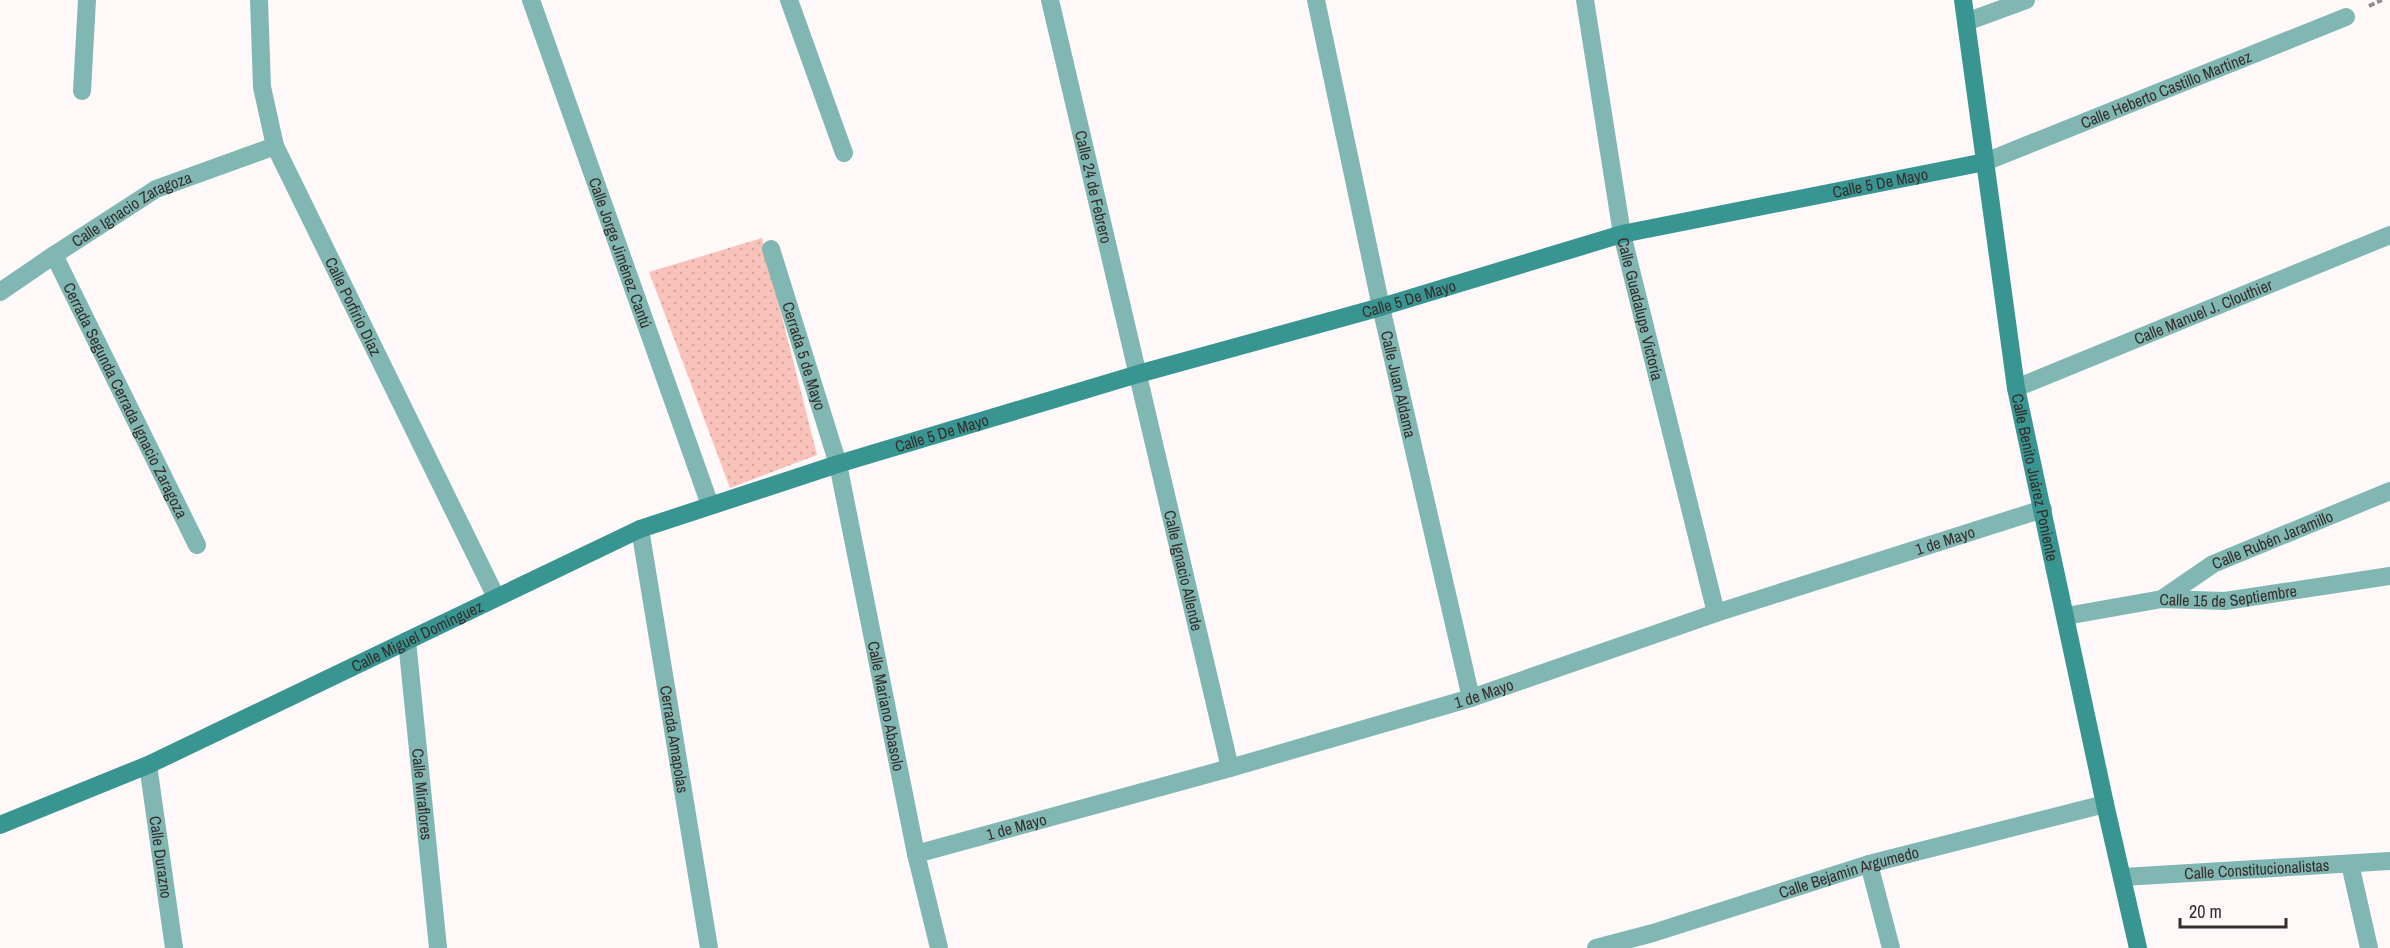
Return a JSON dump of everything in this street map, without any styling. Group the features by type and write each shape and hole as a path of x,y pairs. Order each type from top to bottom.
{"street":[{"path":"82,91 87,0"},
{"name":"Calle Porfirio Díaz","path":"259,0 262,87 275,146 496,597"},
{"name":"Calle Jorge Jiménez Cantú","path":"531,0 710,505"},
{"path":"789,0 844,153"},
{"name":"Calle 24 de Febrero","path":"1050,0 1138,374"},
{"name":"Calle Juan Aldama","path":"1316,0 1381,307 1471,698"},
{"name":"Calle Guadalupe Victoria","path":"1585,0 1622,234 1716,613"},
{"name":"Calle Benito Juárez Poniente","path":"1963,0 2016,388 2138,948"},
{"path":"1966,22 2026,0"},
{"name":"Calle Heberto Castillo Martinez","path":"1986,162 2346,17"},
{"name":"Calle Ignacio Zaragoza","path":"0,292 156,189 275,146"},
{"name":"Calle 5 De Mayo","path":"838,464 1138,374 1381,307 1622,234 1986,162"},
{"name":"Calle Manuel J. Clouthier","path":"2016,388 2390,235"},
{"name":"Cerrada 5 de Mayo","path":"771,249 838,464"},
{"name":"Cerrada Segunda Cerrada Ignacio Zaragoza","path":"54,255 197,545"},
{"name":"Calle Ignacio Allende","path":"1138,374 1230,768"},
{"name":"Calle Miguel Domínguez","path":"0,825 148,765 640,529 838,464"},
{"name":"Calle Mariano Abasolo","path":"838,464 916,854 939,948"},
{"name":"Calle Rubén Jaramillo","path":"2162,599 2213,564 2390,491"},
{"name":"1 de Mayo","path":"916,854 1230,768 1471,698 1716,613 2043,509"},
{"name":"Cerrada Amapolas","path":"640,529 709,948"},
{"name":"Calle 15 de Septiembre","path":"2066,616 2162,599 2225,601 2390,576"},
{"name":"Calle Miraflores","path":"407,641 438,948"},
{"name":"Calle Durazno","path":"148,765 174,948"},
{"name":"Calle Bejamin Argumedo","path":"1596,948 1656,940 1869,864 2105,804"},
{"name":"Calle Constitucionalistas","path":"2123,877 2390,861"},
{"path":"1869,864 1891,948"},
{"path":"2350,864 2369,948"}],"shaded area":[{"path":"762,238 817,455 730,488 649,272"}]}
